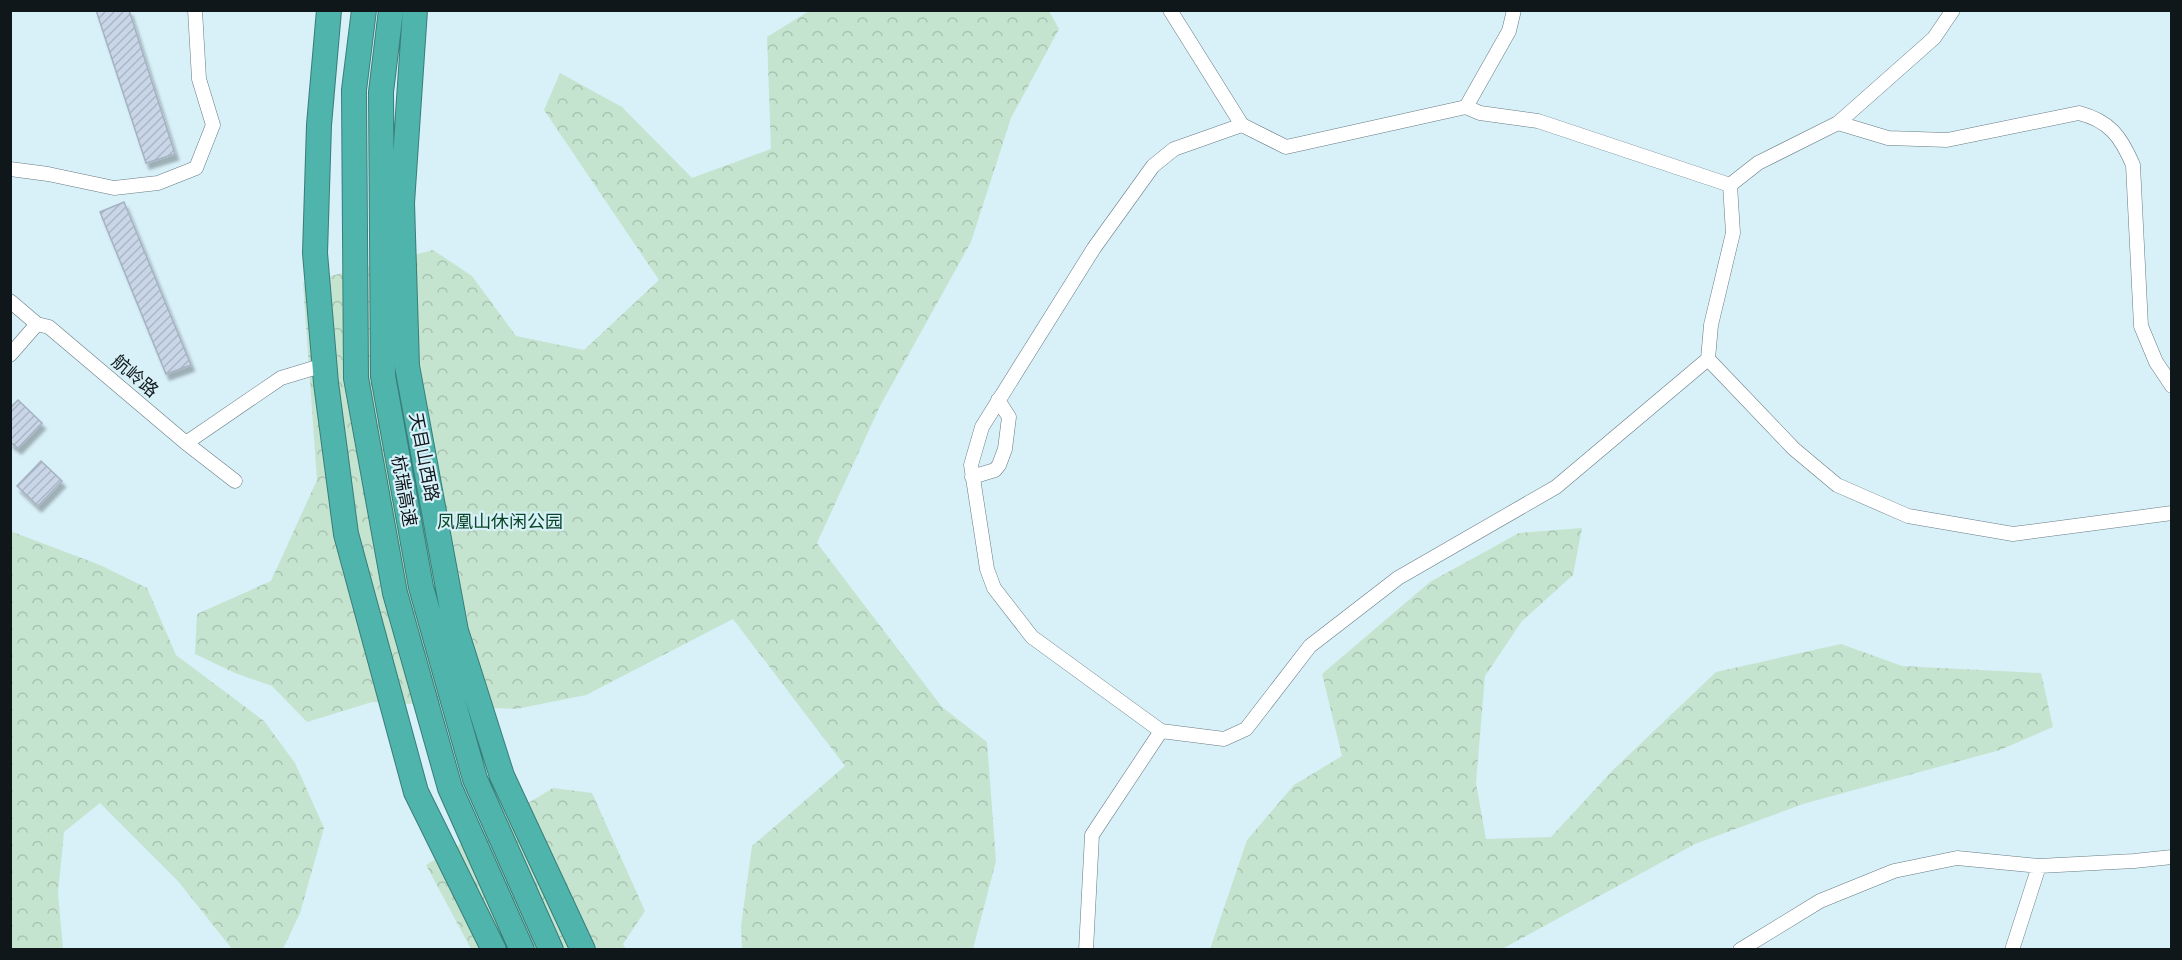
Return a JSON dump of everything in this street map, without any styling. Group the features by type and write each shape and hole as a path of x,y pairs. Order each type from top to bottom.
{"highway":[{"path":"329,10 319,125 315,253 324,365 346,534 416,792 494,950"},
{"name":"杭瑞高速","path":"364,10 354,90 356,378 395,593 450,788 522,950"},
{"name":"杭瑞高速","path":"391,10 381,92 383,376 421,587 475,779 551,950"},
{"name":"天目山西路","path":"415,10 402,203 407,366 456,631 502,776 583,950"}],"street":[{"path":"10,169 48,174 114,188 158,183 196,168 213,124 199,79 195,10"},
{"path":"1170,10 1242,125 1286,147 1466,107 1480,113 1538,121 1730,185"},
{"path":"1466,107 1509,31 1514,10"},
{"path":"1730,185 1758,163 1838,123 1934,38 1953,10"},
{"path":"1838,123 1888,138 1947,140 2079,113 2097,118 2113,131 2126,148 2133,165 2141,326 2156,362 2172,386"},
{"path":"1242,125 1174,149 1153,165 1094,248 998,400 982,427 971,465 987,569 994,588 1032,637 1161,731 1224,739 1246,729 1310,646 1398,578 1556,487 1708,359 1711,325 1733,233 1730,185"},
{"name":"航岭路","path":"10,301 37,324 49,327 235,482"},
{"path":"10,355 37,324"},
{"path":"1708,359 1794,449 1837,485 1908,516 2013,534 2172,513"},
{"path":"186,443 281,378 324,365"},
{"path":"972,477 994,470 1002,460 1009,417 998,400"},
{"path":"1086,950 1092,835 1161,731"},
{"path":"1740,950 1820,901 1894,871 1957,858 2039,866 2172,857"},
{"path":"2012,950 2039,866"}],"green space":[{"name":"凤凰山休闲公园","path":"809,11 1049,11 1059,29 1011,118 971,242 880,406 817,543 942,707 987,742 996,861 973,949 742,949 741,926 752,846 845,766 733,619 586,695 516,709 372,702 307,722 272,686 235,673 195,654 197,614 271,581 317,480 303,283 433,250 472,276 516,336 584,350 659,280 544,110 560,73 622,107 692,178 771,149 767,37"},
{"path":"1582,528 1573,575 1522,621 1485,676 1476,783 1486,839 1551,837 1614,769 1716,672 1841,644 1902,666 2041,673 2053,727 2000,750 1803,804 1695,844 1502,949 1210,949 1247,840 1294,785 1342,756 1322,674 1430,582 1519,533"},
{"path":"10,531 100,565 147,588 176,655 264,721 295,763 324,828 300,913 283,949 232,949 178,881 100,803 64,832 58,893 63,949 11,949"},
{"path":"553,788 592,793 645,911 623,944 626,949 471,949 426,865"}],"building":[{"path":"96,10 129,10 175,154 146,163"},
{"path":"124,202 191,365 166,374 100,212"},
{"path":"18,400 42,423 18,448 10,442 10,408"},
{"path":"41,461 62,481 38,506 17,486"}]}
